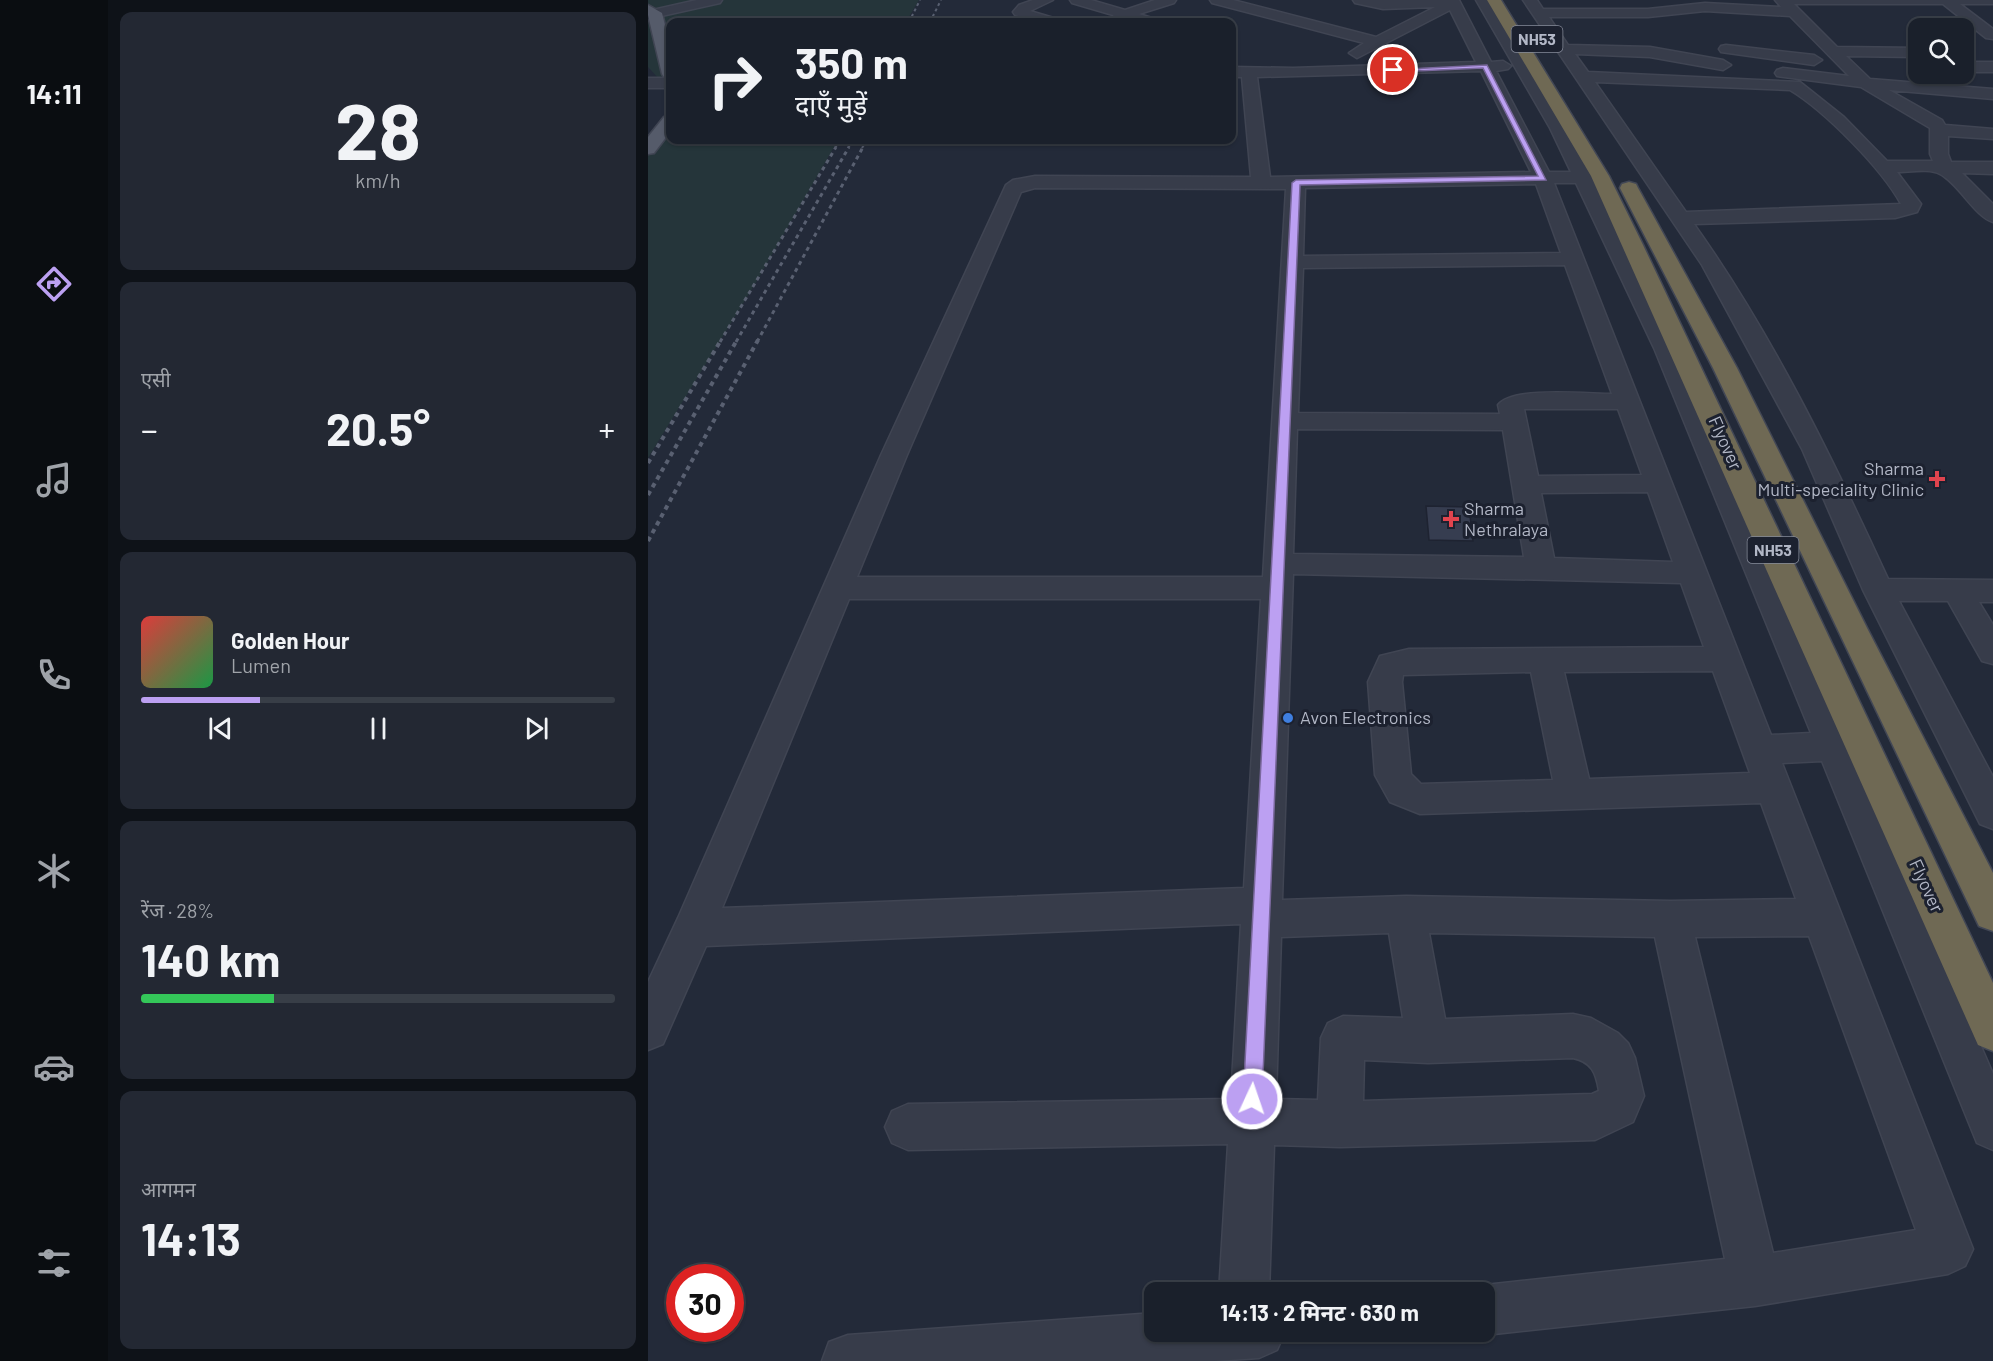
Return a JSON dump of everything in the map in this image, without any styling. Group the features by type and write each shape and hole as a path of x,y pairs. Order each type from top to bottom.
{"highway":[{"name":"Flyover","path":"1552,74 1624,180 1725,368 1993,913"},
{"name":"Flyover","path":"1552,74 1633,245 1993,1030"}],"main road":[{"path":"650,12 666,62"},
{"path":"648,149 666,126"}],"street":[{"path":"650,12 715,0"},
{"path":"1039,18 1020,12 1024,8 1046,0"},
{"path":"1077,0 1138,18"},
{"path":"1114,18 1169,0"},
{"path":"1217,0 1376,42"},
{"path":"1360,0 1383,5 1416,17 1416,21"},
{"path":"1822,0 1838,13 1993,10"},
{"path":"1528,9 1572,13 1656,12 1719,3 1782,6 1822,0 1946,0 1993,10"},
{"path":"1946,0 1991,35"},
{"path":"1324,72 1453,2"},
{"path":"1453,2 1544,178 1948,1249 1755,1281 1495,1309"},
{"path":"1383,5 1488,2 1681,218 1713,265 1815,449 1878,590 1993,813"},
{"path":"1719,3 1735,27"},
{"path":"1782,6 1836,54 1872,79 1892,98 1936,124 1940,130 1938,154 1944,168 1965,184 1993,216"},
{"path":"1688,8 1701,14 1716,28 1726,50 1722,65"},
{"path":"1528,9 1564,49 1650,52 1722,65 1872,79 1986,93"},
{"path":"1572,13 1596,49"},
{"path":"1564,49 1552,74 1559,128 1666,348 1993,1127"},
{"path":"1726,50 1836,54 1908,52"},
{"path":"1974,53 1983,53"},
{"path":"1242,55 1293,73"},
{"path":"1261,183 1240,73 1485,66 1552,74 1786,83 1800,87 1821,104 1882,166 1909,200 1910,208 1895,212 1681,218"},
{"path":"1974,67 1993,67"},
{"path":"1872,79 1908,70"},
{"path":"648,84 666,83"},
{"path":"1974,84 1986,93"},
{"path":"1821,104 1844,102"},
{"path":"1940,130 1993,134"},
{"path":"1882,166 1993,168"},
{"path":"648,1029 694,928 894,455 1013,189 1020,184 1035,182 1296,183 1582,177"},
{"path":"1244,1282 1296,183"},
{"path":"1965,184 1993,187"},
{"path":"1292,262 1574,259"},
{"path":"1541,568 1511,405 1520,401 1629,402"},
{"path":"1285,421 1514,422"},
{"path":"1526,485 1659,483"},
{"path":"838,588 1541,568 1693,573"},
{"path":"1956,589 1993,652"},
{"path":"1878,590 1993,591"},
{"path":"1726,659 1409,661 1392,665 1385,682 1393,775 1399,788 1407,795 1420,799 1774,788"},
{"path":"1545,660 1574,795"},
{"path":"1760,749 1834,747"},
{"path":"694,928 1261,912 1671,920 1823,917"},
{"path":"1406,914 1428,1041"},
{"path":"1671,920 1755,1281"},
{"path":"908,1127 1251,1121 1340,1124 1595,1117 1617,1106 1622,1096 1612,1058 1603,1047 1591,1040 1573,1036 1428,1041 1343,1038 1340,1124"},
{"path":"848,1361 1144,1339"},
{"path":"1242,1342 1243,1361"}],"shaded area":[{"path":"648,0 919,0 908,18 666,18 666,87 648,67"},
{"path":"666,126 666,144 836,144 755,284 648,458 648,149"}],"building":[{"path":"1426,506 1469,507 1473,541 1429,540"}],"railway":[{"path":"911,18 920,0"},
{"path":"932,18 941,0"},
{"path":"835,148 838,144"},
{"path":"848,148 850,144"},
{"path":"862,148 864,144"},
{"path":"720,342 836,147"},
{"path":"736,342 849,147"},
{"path":"757,342 863,147"},
{"path":"648,463 721,340"},
{"path":"648,495 737,340"},
{"path":"648,541 758,340"}],"place":[{"name":"Sharma Multi-speciality Clinic","path":"1937,479"},
{"name":"Sharma Nethralaya","path":"1451,519"},
{"name":"Avon Electronics","path":"1288,718"}],"route":[{"path":"1252,1099 1296,183 1544,178 1485,66 1393,70"}]}
